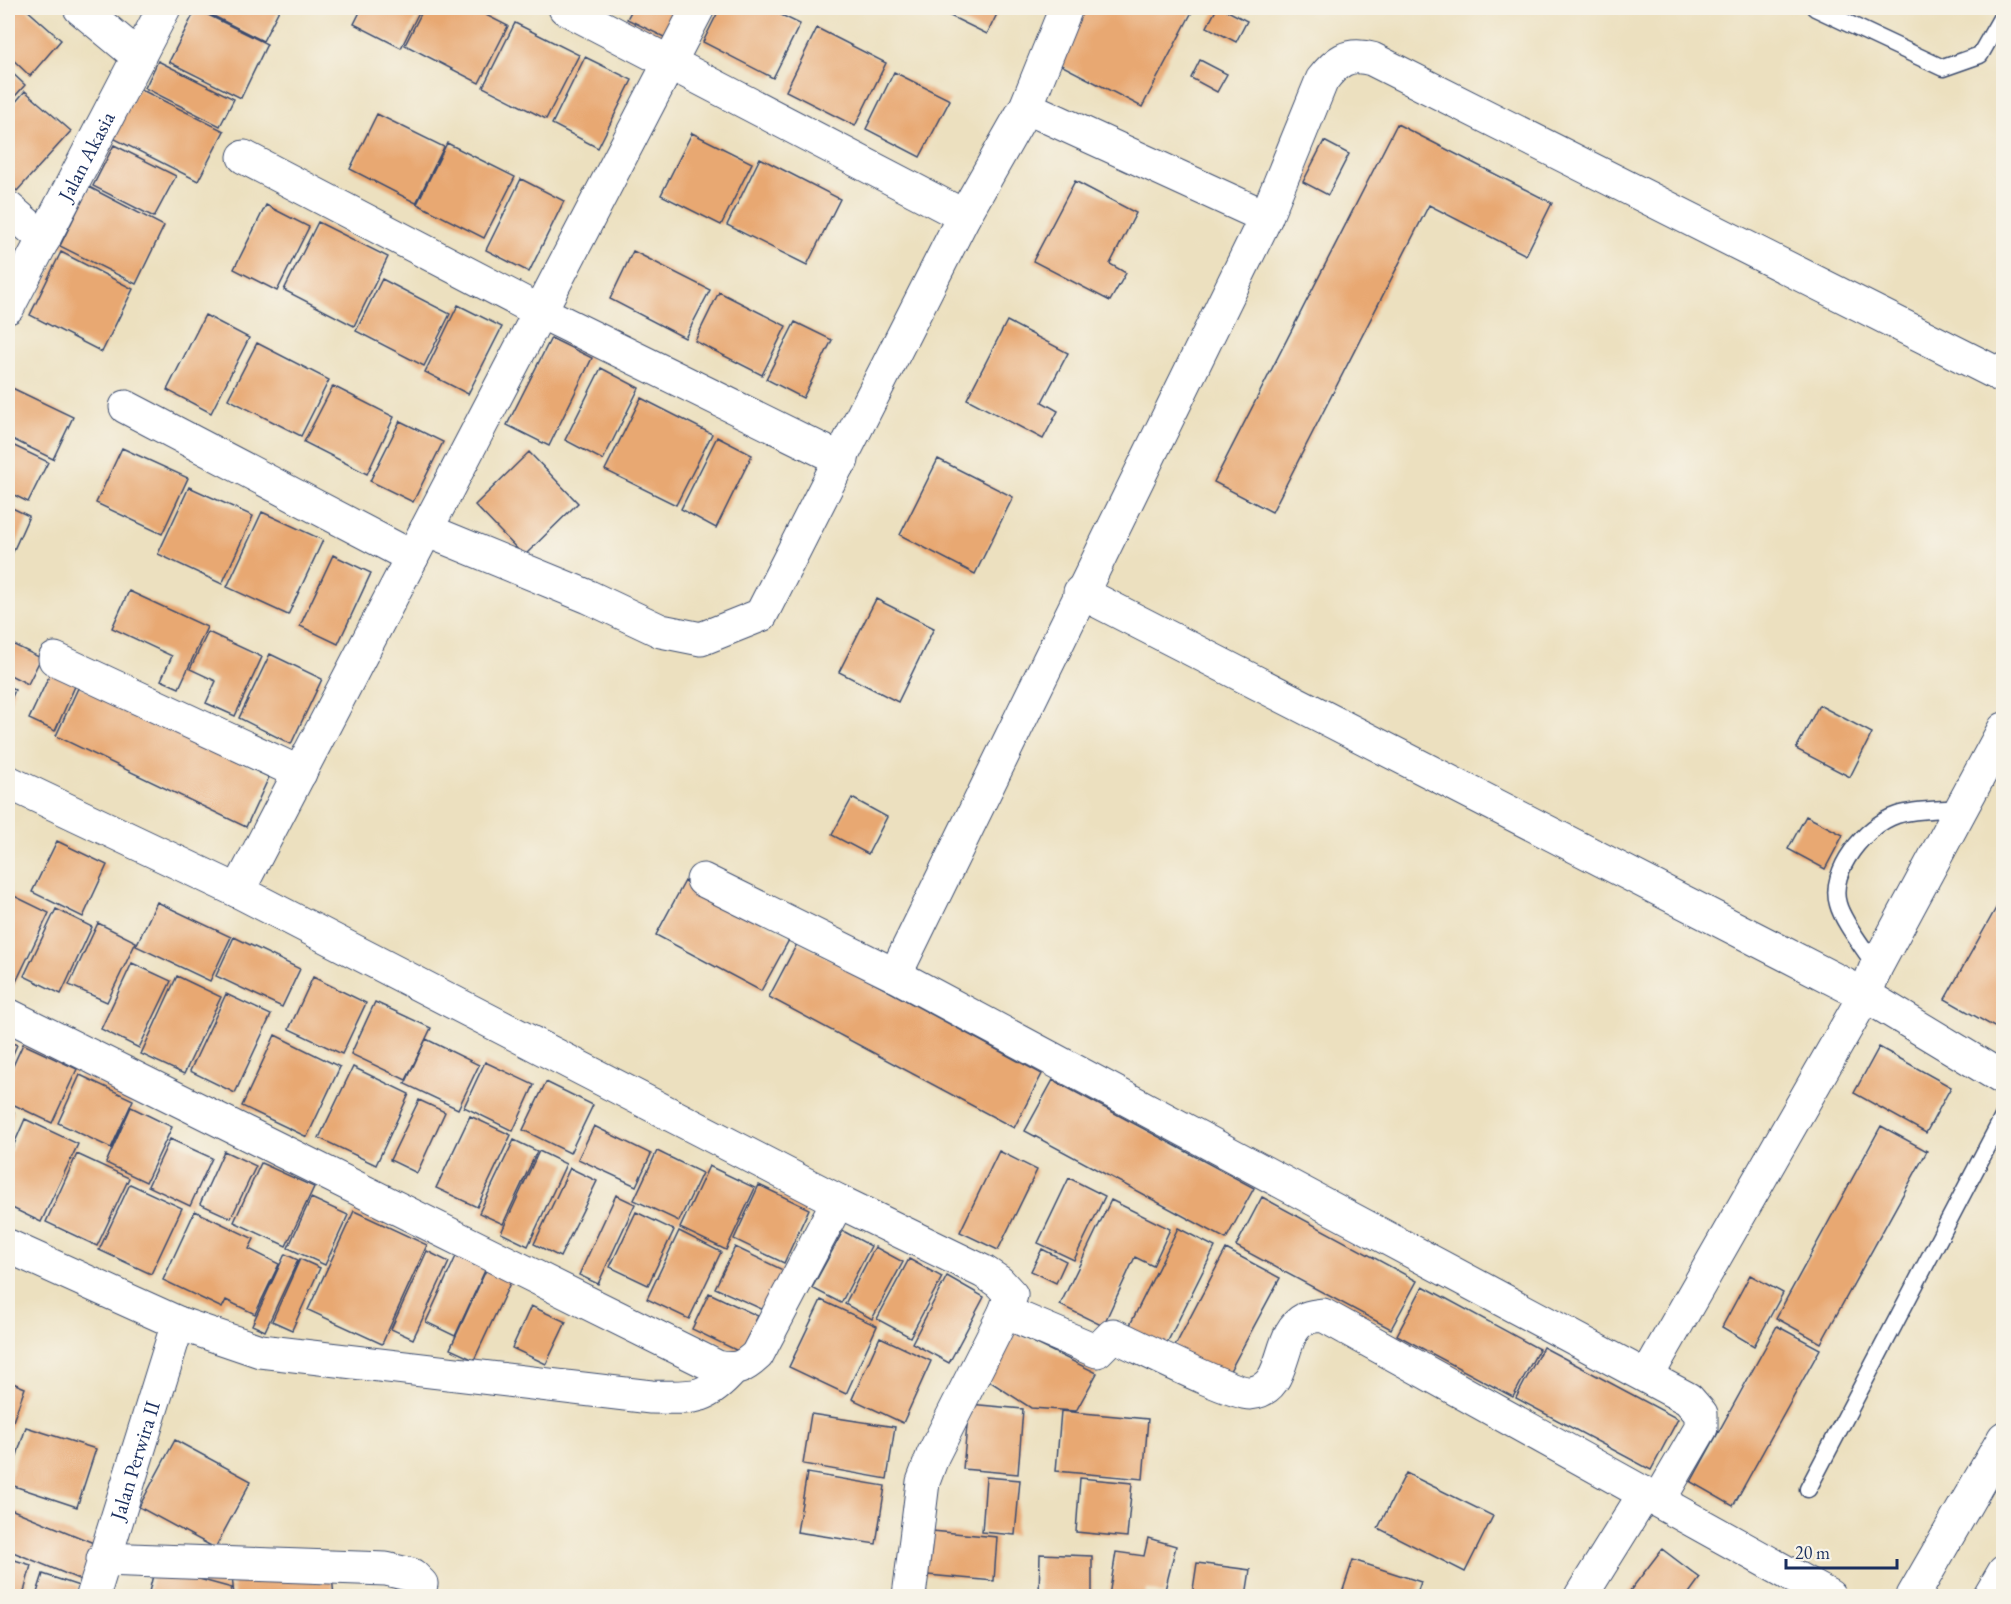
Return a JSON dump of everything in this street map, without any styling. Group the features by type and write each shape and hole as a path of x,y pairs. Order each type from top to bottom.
{"main road":[{"path":"80,8 139,57"},
{"name":"Jalan Akasia","path":"8,306 164,8"},
{"path":"565,8 964,216"},
{"path":"238,891 698,8"},
{"path":"126,407 419,544 589,597 661,631 701,639 761,615 842,460 964,216 1026,107 1066,8"},
{"path":"894,975 1266,217 1322,80 1335,64 1357,55 1372,59 2004,377"},
{"path":"1026,107 1266,217"},
{"path":"244,157 541,312 842,460"},
{"path":"8,208 44,239"},
{"path":"1080,592 1870,981 2004,1079"},
{"path":"55,659 300,773"},
{"path":"1647,1376 1870,981 2004,729"},
{"path":"8,782 238,891 838,1201 984,1272 999,1282 1011,1295 1005,1312 933,1455 922,1482 909,1596"},
{"path":"703,880 894,975 1688,1399 1701,1414 1701,1428 1581,1596"},
{"path":"8,1015 717,1367 732,1370 744,1367 757,1355 838,1201"},
{"path":"8,1246 178,1323 260,1351 651,1397 691,1397 715,1390 732,1370"},
{"path":"1005,1312 1097,1351 1113,1335 1224,1386 1250,1393 1269,1384 1282,1362 1289,1335 1297,1324 1305,1318 1323,1315 1829,1596"},
{"name":"Jalan Perwira II","path":"93,1596 178,1323"},
{"path":"1913,1596 2004,1438"},
{"path":"103,1559 386,1569 412,1575 421,1584 418,1596"},
{"path":"1990,1596 2004,1572"}],"lane":[{"path":"1815,8 1943,68 1980,55 2004,13"},
{"path":"1870,981 1838,905 1836,886 1841,872 1853,851 1881,823 1897,815 1960,808"},
{"path":"1808,1488 2004,1115"}],"building":[{"path":"17,8 25,8 61,40 30,76 8,55 8,19"},
{"path":"198,8 280,8 263,41"},
{"path":"362,8 421,8 401,48 354,24"},
{"path":"424,8 472,8 508,26 479,83 405,45"},
{"path":"633,8 682,8 666,38 627,19"},
{"path":"720,8 767,8 800,24 773,78 703,42"},
{"path":"934,8 1000,8 987,34"},
{"path":"1083,8 1194,8 1142,107 1055,62"},
{"path":"1217,8 1222,8 1247,21 1236,42 1207,27"},
{"path":"196,9 267,44 241,98 169,62"},
{"path":"515,23 579,55 546,119 483,87"},
{"path":"817,28 886,63 855,126 786,91"},
{"path":"585,57 632,80 598,148 552,124"},
{"path":"1200,60 1227,74 1217,92 1191,78"},
{"path":"158,61 234,99 220,126 145,88"},
{"path":"8,69 25,85 8,104"},
{"path":"894,72 950,100 920,157 866,129"},
{"path":"138,88 224,131 198,181 113,138"},
{"path":"25,91 71,131 17,191 8,182 8,111"},
{"path":"377,114 444,147 416,203 350,169"},
{"path":"1397,124 1552,203 1526,255 1429,205 1272,512 1214,482"},
{"path":"692,133 752,163 721,225 661,195"},
{"path":"1324,141 1349,154 1328,195 1303,182"},
{"path":"447,143 515,177 484,238 417,204"},
{"path":"114,145 176,176 154,217 93,186"},
{"path":"760,158 840,199 807,265 727,225"},
{"path":"521,179 564,201 529,272 486,250"},
{"path":"1075,181 1136,213 1110,264 1126,273 1110,301 1033,261"},
{"path":"89,187 164,226 136,284 60,246"},
{"path":"266,205 309,227 277,291 234,269"},
{"path":"318,222 388,257 354,326 284,290"},
{"path":"633,251 710,290 685,338 610,299"},
{"path":"61,252 133,289 102,352 30,315"},
{"path":"382,279 450,314 424,366 356,331"},
{"path":"719,292 786,326 762,375 695,341"},
{"path":"458,305 502,327 468,394 425,372"},
{"path":"205,315 249,338 211,413 167,390"},
{"path":"1007,321 1068,353 1042,402 1058,411 1043,439 967,399"},
{"path":"795,322 832,340 803,398 766,379"},
{"path":"551,338 592,358 549,446 507,425"},
{"path":"257,343 329,380 301,436 228,399"},
{"path":"601,368 639,388 603,460 565,440"},
{"path":"8,386 73,417 53,459 8,437"},
{"path":"333,386 394,417 367,474 304,442"},
{"path":"641,398 712,434 676,505 605,470"},
{"path":"400,421 443,442 413,502 370,481"},
{"path":"717,437 752,455 716,528 681,509"},
{"path":"8,443 48,462 28,502 8,492"},
{"path":"122,448 188,478 162,534 96,503"},
{"path":"529,452 578,503 524,556 475,505"},
{"path":"938,459 1013,497 975,574 900,535"},
{"path":"189,487 253,516 222,584 158,554"},
{"path":"8,506 29,516 8,563"},
{"path":"262,512 323,540 288,615 227,587"},
{"path":"333,555 371,573 338,644 300,626"},
{"path":"129,591 207,627 179,688 161,680 172,656 112,628"},
{"path":"876,599 934,628 898,702 839,672"},
{"path":"208,632 262,657 235,716 206,703 216,681 190,669"},
{"path":"8,642 41,658 28,684 8,674"},
{"path":"270,654 322,679 291,744 239,718"},
{"path":"51,672 76,684 55,731 29,719"},
{"path":"8,686 15,690 8,706"},
{"path":"79,686 269,777 246,827 56,736"},
{"path":"1819,705 1872,733 1850,777 1796,749"},
{"path":"852,798 887,817 868,854 832,835"},
{"path":"1806,816 1843,835 1825,869 1788,849"},
{"path":"57,841 107,865 83,917 32,892"},
{"path":"685,881 790,938 761,991 656,935"},
{"path":"8,893 49,913 14,986 8,982"},
{"path":"2004,894 2004,1015 1996,1028 1945,999"},
{"path":"157,902 231,937 210,981 136,946"},
{"path":"56,909 92,927 61,994 24,976"},
{"path":"98,923 136,942 107,1002 69,985"},
{"path":"234,937 300,969 282,1007 216,976"},
{"path":"798,942 1042,1074 1014,1128 769,997"},
{"path":"132,963 171,981 139,1048 101,1029"},
{"path":"177,976 221,997 184,1074 141,1054"},
{"path":"313,977 366,1003 342,1054 289,1029"},
{"path":"226,994 271,1015 235,1093 190,1071"},
{"path":"375,1002 431,1028 406,1080 351,1054"},
{"path":"275,1035 340,1067 307,1137 242,1106"},
{"path":"426,1039 479,1065 458,1109 405,1084"},
{"path":"8,1041 17,1045 8,1065"},
{"path":"23,1044 77,1069 52,1123 8,1102 8,1077"},
{"path":"1879,1047 1951,1087 1926,1133 1854,1093"},
{"path":"485,1062 534,1085 513,1131 464,1107"},
{"path":"353,1067 409,1094 376,1165 319,1138"},
{"path":"80,1075 133,1100 111,1148 58,1123"},
{"path":"1053,1080 1254,1188 1226,1239 1025,1131"},
{"path":"546,1082 593,1105 570,1153 523,1130"},
{"path":"419,1100 445,1112 417,1173 390,1160"},
{"path":"131,1107 172,1127 146,1182 106,1163"},
{"path":"8,1109 14,1112 8,1127"},
{"path":"470,1116 511,1135 477,1207 436,1188"},
{"path":"25,1119 78,1144 41,1222 8,1206 8,1158"},
{"path":"594,1126 651,1154 636,1186 578,1159"},
{"path":"1881,1126 1927,1151 1821,1343 1776,1318"},
{"path":"170,1139 212,1158 190,1206 148,1186"},
{"path":"514,1140 537,1151 503,1224 479,1213"},
{"path":"224,1151 256,1166 231,1218 200,1204"},
{"path":"539,1151 566,1164 528,1246 501,1233"},
{"path":"657,1151 702,1173 679,1221 634,1200"},
{"path":"999,1151 1037,1170 998,1250 960,1232"},
{"path":"77,1154 129,1178 97,1246 46,1222"},
{"path":"261,1163 314,1187 286,1246 234,1222"},
{"path":"709,1166 755,1188 726,1250 680,1228"},
{"path":"570,1168 597,1181 560,1257 534,1244"},
{"path":"1069,1178 1105,1196 1074,1260 1038,1243"},
{"path":"130,1184 182,1208 151,1274 99,1250"},
{"path":"759,1185 809,1209 784,1263 734,1239"},
{"path":"616,1195 635,1204 598,1284 579,1275"},
{"path":"1262,1197 1417,1281 1391,1329 1236,1246"},
{"path":"311,1198 348,1215 325,1265 288,1248"},
{"path":"1111,1200 1170,1229 1153,1266 1135,1257 1103,1326 1060,1305"},
{"path":"195,1211 254,1239 249,1249 279,1264 255,1314 226,1300 222,1308 163,1280"},
{"path":"354,1211 427,1245 382,1344 308,1310"},
{"path":"636,1212 674,1230 648,1285 610,1267"},
{"path":"1178,1228 1215,1247 1163,1351 1126,1333"},
{"path":"679,1231 721,1252 689,1319 647,1299"},
{"path":"843,1231 871,1246 841,1303 812,1288"},
{"path":"735,1247 785,1271 766,1311 715,1288"},
{"path":"875,1247 903,1262 872,1319 845,1304"},
{"path":"1042,1249 1066,1261 1056,1283 1031,1271"},
{"path":"1226,1249 1280,1278 1225,1380 1172,1352"},
{"path":"427,1251 449,1262 413,1339 391,1329"},
{"path":"458,1252 487,1266 455,1336 426,1322"},
{"path":"285,1254 298,1260 265,1331 252,1325"},
{"path":"300,1259 320,1268 292,1330 272,1321"},
{"path":"909,1259 942,1277 910,1337 877,1319"},
{"path":"487,1268 512,1279 474,1360 450,1349"},
{"path":"1750,1275 1783,1293 1754,1346 1722,1327"},
{"path":"947,1276 984,1297 949,1363 912,1343"},
{"path":"1423,1286 1539,1349 1513,1397 1397,1335"},
{"path":"709,1293 758,1316 740,1352 692,1329"},
{"path":"821,1300 877,1326 846,1394 789,1367"},
{"path":"531,1306 566,1322 546,1364 512,1348"},
{"path":"1777,1326 1820,1349 1733,1506 1691,1482"},
{"path":"1006,1329 1097,1373 1076,1411 1031,1408 983,1377"},
{"path":"880,1337 931,1361 903,1423 852,1399"},
{"path":"1543,1347 1678,1419 1651,1470 1516,1398"},
{"path":"8,1381 25,1388 8,1435"},
{"path":"969,1404 1023,1409 1018,1474 963,1469"},
{"path":"1061,1411 1148,1419 1143,1479 1056,1471"},
{"path":"811,1414 895,1427 887,1479 803,1464"},
{"path":"26,1427 96,1449 77,1507 8,1484"},
{"path":"175,1440 251,1481 215,1548 139,1507"},
{"path":"807,1473 885,1486 876,1544 797,1532"},
{"path":"1406,1473 1493,1516 1465,1572 1378,1528"},
{"path":"986,1477 1020,1480 1015,1535 982,1532"},
{"path":"1080,1478 1132,1483 1127,1537 1076,1532"},
{"path":"8,1508 96,1544 81,1580 8,1550"},
{"path":"921,1530 997,1537 994,1581 917,1574"},
{"path":"1148,1538 1176,1546 1164,1594 1146,1589 1145,1596 1109,1596 1116,1552 1144,1556"},
{"path":"1662,1549 1700,1578 1687,1596 1626,1596"},
{"path":"1040,1554 1092,1556 1092,1596 1039,1596"},
{"path":"8,1558 31,1565 23,1596 8,1596"},
{"path":"1353,1560 1421,1582 1416,1596 1341,1596"},
{"path":"1197,1563 1250,1570 1246,1596 1192,1596"},
{"path":"155,1567 232,1588 229,1596 148,1596"},
{"path":"331,1567 334,1596 234,1596 232,1576"},
{"path":"43,1574 79,1586 76,1596 36,1596"},
{"path":"920,1593 941,1595 941,1596 920,1596"}]}
